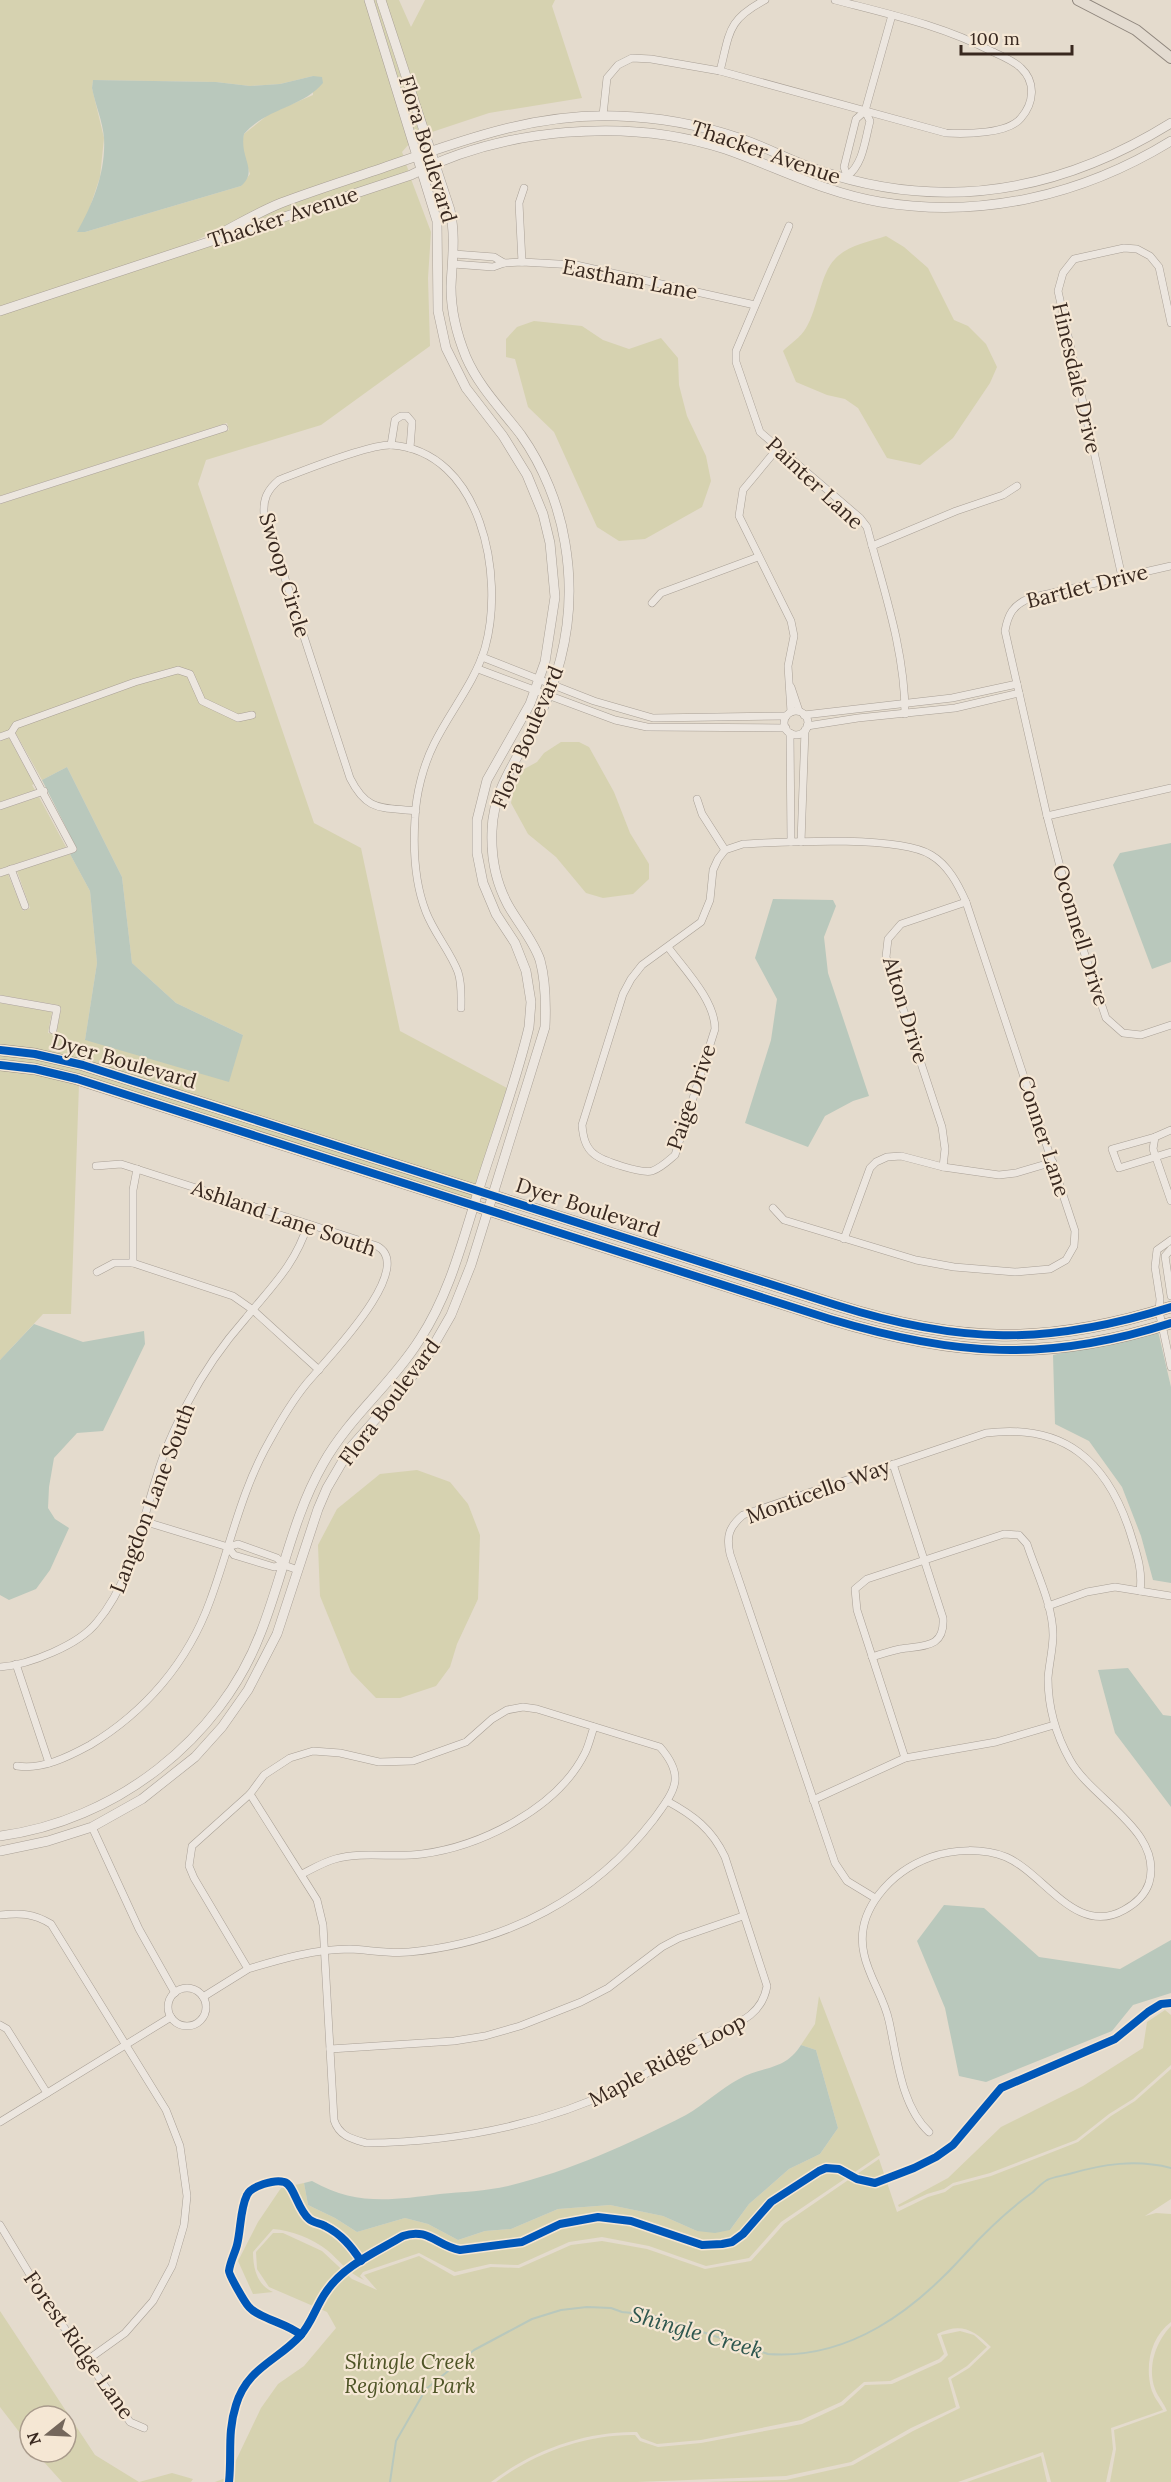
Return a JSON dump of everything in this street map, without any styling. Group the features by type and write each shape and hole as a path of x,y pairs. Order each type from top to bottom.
{"main road":[{"path":"1078,0 1136,30 1171,58"},
{"name":"Dyer Boulevard","path":"0,1050 35,1054 83,1065 909,1326 977,1335 1050,1335 1089,1330 1171,1308"},
{"name":"Dyer Boulevard","path":"0,1065 35,1069 77,1079 877,1333 976,1350 1051,1349 1130,1336 1167,1324"},
{"path":"735,1288 764,1281"}],"street":[{"name":"Flora Boulevard","path":"0,1836 39,1828 84,1812 121,1794 151,1774 185,1745 211,1717 233,1687 252,1653 304,1503 328,1455 352,1422 408,1357 429,1324 448,1286 529,1027 531,1002 526,971 522,958 496,914 483,883 477,853 477,820 490,774 524,716 540,679 554,616 554,580 550,543 543,514 527,475 503,436 466,388 446,348 438,311 437,221 369,0"},
{"name":"Flora Boulevard","path":"0,1851 31,1846 92,1827 159,1787 195,1757 222,1727 259,1673 277,1634 318,1509 340,1465 363,1431 416,1372 451,1315 471,1265 545,1027 546,1004 539,959 508,905 496,872 492,843 493,819 499,791 549,696 564,650 569,615 570,584 565,542 550,489 537,461 523,438 479,381 467,359 456,327 452,308 454,233 450,210 381,0"},
{"path":"720,71 732,24 752,7 765,0"},
{"path":"603,116 607,78 618,65 632,58 651,58 720,71 931,130 959,134 990,131 1010,126 1019,121 1029,106 1031,86 1020,67 970,40 892,15 835,0"},
{"path":"842,194 846,178 844,167 856,119 865,111 892,15"},
{"path":"846,178 856,169 861,154 870,121 865,111"},
{"name":"Thacker Avenue","path":"191,248 280,204 430,150 522,123 557,118 603,116 662,120 716,131 846,178 877,186 933,192 973,192 1055,178 1120,153 1171,123"},
{"name":"Thacker Avenue","path":"0,311 502,143 543,135 588,130 630,131 673,136 714,146 842,194 878,202 935,207 962,207 1017,201 1059,192 1132,164 1171,141"},
{"path":"522,262 519,203 524,188"},
{"name":"Painter Lane","path":"789,226 736,351 736,362 760,432 777,449 860,518 867,527 899,651 904,680 905,714"},
{"name":"Hinesdale Drive","path":"1122,577 1058,291 1062,273 1074,259 1124,248 1137,249 1150,256 1159,267 1171,323"},
{"name":"Eastham Lane","path":"453,259 493,267 504,263 522,262 576,265 755,305"},
{"path":"391,446 395,420 401,416 407,416 412,422 410,448"},
{"path":"0,500 224,428"},
{"name":"Swoop Circle","path":"416,811 376,806 367,803 358,794 350,778 264,514 263,501 270,488 279,480 377,447 410,448 425,453 453,474 468,497 482,532 490,566 490,617 482,657 478,669 433,745 423,774 416,811 414,850 418,884 426,912 458,971 461,984 460,1008"},
{"path":"697,799 702,814 725,850 743,844 801,842 806,728 795,714 790,685 788,666 794,636 791,621 739,516 739,504 743,490 777,449"},
{"path":"872,546 956,511 1003,495 1017,486"},
{"path":"652,603 661,594 758,557"},
{"name":"Bartlet Drive","path":"1017,684 1005,632 1008,616 1017,604 1029,598 1171,566"},
{"path":"482,657 594,701 653,718 795,714 905,704 952,698 1017,684"},
{"path":"503,679 507,667"},
{"path":"478,669 590,712 647,727 788,730 795,734 806,728 858,718 955,708 1018,693"},
{"path":"0,737 11,733 16,725 38,716 135,682 178,670 190,674 202,701 209,706 238,718 252,714"},
{"name":"Oconnell Drive","path":"1017,684 1075,925 1106,1018 1123,1034 1141,1035 1171,1025"},
{"path":"590,712 594,701"},
{"path":"791,843 788,730 795,714"},
{"path":"690,728 691,718"},
{"path":"0,873 73,849 11,733"},
{"path":"1047,816 1171,788"},
{"path":"0,806 44,791"},
{"name":"Conner Lane","path":"773,1208 784,1220 916,1260 954,1267 1015,1272 1050,1269 1066,1260 1074,1246 1075,1231 959,885 946,867 930,854 911,847 892,843 801,842"},
{"name":"Paige Drive","path":"668,947 710,1004 715,1018 715,1029 675,1155 664,1165 651,1171 640,1172 595,1156 583,1137 582,1125 623,994 642,965 700,922 711,900 713,870 725,850"},
{"path":"11,869 25,906"},
{"name":"Alton Drive","path":"943,1167 945,1149 942,1126 886,957 888,939 901,924 966,902"},
{"path":"0,999 57,1009 53,1030"},
{"path":"1171,1130 1113,1149 1119,1168 1171,1152"},
{"path":"1155,1137 1153,1149 1171,1201"},
{"path":"844,1239 865,1178 876,1161 901,1156 943,1167 999,1175 1016,1173 1053,1162"},
{"name":"Ashland Lane South","path":"17,1766 32,1767 50,1763 84,1748 116,1728 142,1706 168,1677 202,1621 248,1485 265,1448 297,1396 360,1321 380,1287 388,1262 386,1254 377,1246 137,1169 115,1164 96,1166"},
{"path":"133,1263 134,1190 137,1169"},
{"name":"Langdon Lane South","path":"0,1667 16,1664 75,1643 97,1623 108,1608 122,1581 158,1472 186,1405 214,1359 290,1266 308,1224"},
{"path":"1171,1240 1156,1250 1155,1267 1161,1299 1159,1311 1167,1324 1171,1367"},
{"path":"1171,1249 1164,1256 1171,1308"},
{"path":"97,1272 114,1263 133,1263 226,1293 253,1310 319,1370"},
{"name":"Monticello Way","path":"874,1898 847,1881 839,1872 730,1554 727,1539 731,1525 742,1515 986,1433 1027,1432 1047,1436 1074,1449 1094,1464 1105,1478 1121,1506 1140,1565 1140,1591"},
{"path":"872,1657 900,1649 925,1647 939,1638 944,1629 943,1618 893,1464"},
{"path":"143,1521 228,1547 238,1544 277,1557 284,1565 298,1570"},
{"path":"905,1758 857,1610 855,1589 867,1579 1004,1534 1019,1536 1027,1544 1048,1606 1053,1635 1048,1679 1054,1725 1070,1761 1082,1778 1139,1834 1147,1846 1151,1864 1149,1883 1141,1897 1118,1914 1104,1917 1091,1916 1073,1909 1024,1867 1006,1857 976,1850 941,1853 926,1859 899,1875 874,1898 862,1931 864,1956 887,2009 898,2063 917,2120 929,2132"},
{"path":"228,1547 234,1555 274,1567 284,1565"},
{"path":"257,1562 261,1552"},
{"path":"1048,1606 1099,1589 1115,1587 1171,1596"},
{"path":"16,1664 50,1763"},
{"path":"203,1997 248,1969 291,1956 348,1949 407,1953 485,1939 536,1918 573,1896 612,1867 639,1838 667,1801 674,1785 675,1772 672,1762 660,1748 523,1707 507,1710 492,1719 466,1742 413,1761 379,1762 340,1753 313,1751 278,1765 264,1775 250,1794 199,1838 192,1846 189,1856 189,1866 194,1878 248,1969"},
{"path":"813,1800 905,1758 987,1744 1054,1725"},
{"path":"302,1874 334,1859 354,1856 422,1854 465,1845 498,1832 531,1811 561,1785 584,1754 594,1727"},
{"name":"Maple Ridge Loop","path":"250,1794 302,1874 316,1900 323,1925 334,2120 337,2129 349,2138 366,2143 481,2133 569,2111 625,2086 717,2031 755,2014 765,2000 767,1986 718,1841 706,1826 690,1813 667,1801"},
{"path":"84,1812 139,1929 175,1993"},
{"path":"0,1915 23,1912 38,1916 51,1924 166,2110 180,2146 187,2196 184,2225 172,2266 153,2301 125,2333 86,2361"},
{"path":"330,2049 454,2041 485,2036 520,2026 581,2002 608,1988 662,1947 679,1938 743,1916"},
{"path":"190,1989 203,1997 205,2012 196,2024 186,2026 177,2024 171,2017 169,2002 175,1993 190,1989"},
{"path":"0,2122 171,2017"},
{"path":"0,2025 7,2029 47,2093"},
{"name":"Forest Ridge Lane","path":"0,2226 86,2361 130,2422 144,2428"}],"green space":[{"path":"0,0 365,0 409,144 402,152 404,157 279,200 189,244 0,307","holes":["313,76 313,95 269,114 244,134 241,147 250,174 241,186 85,232 78,232 88,213 100,177 104,138 92,88 93,80 216,82 250,86 280,84"]},
{"path":"374,0 376,0 420,135 416,137"},
{"path":"385,0 399,0 411,27 425,0 555,0 552,6 582,98 489,113 429,133"},
{"path":"406,164 409,172 243,226 282,207"},
{"path":"411,179 431,232 428,278 430,346 321,425 206,460 198,484 314,823 361,848 400,1031 507,1088 475,1186 0,1046 0,1003 52,1012 48,1033 56,1034 61,1009 58,1005 0,995 0,877 8,874 23,911 30,908 17,871 70,854 90,891 97,963 85,1040 243,1035 176,1003 132,963 122,877 67,767 42,780 15,732 10,730 0,733 0,504 229,430 227,423 0,496 0,315"},
{"path":"886,236 904,247 928,268 954,320 968,326 986,344 997,367 990,383 953,438 920,465 887,458 858,408 845,399 827,395 796,382 783,351 806,328 822,282 835,259 852,247"},
{"path":"534,321 582,326 603,340 629,349 661,338 678,358 679,385 687,416 706,456 711,481 702,507 645,539 619,541 597,527 554,432 528,407 515,359 506,357 506,339 517,327"},
{"path":"9,738 35,790 0,802 0,741"},
{"path":"561,742 579,742 589,747 614,792 630,833 649,864 649,879 633,894 603,898 586,893 556,857 528,834 511,803 517,773 537,762 544,753"},
{"path":"39,797 66,847 0,869 0,810"},
{"path":"0,1054 34,1058 82,1069 473,1194 471,1200 0,1061"},
{"path":"0,1069 34,1073 79,1084 71,1314 43,1314 0,1360"},
{"path":"417,1470 450,1482 468,1504 480,1535 478,1599 457,1644 450,1667 436,1686 400,1698 376,1698 351,1672 320,1596 318,1545 337,1509 380,1474"},
{"path":"819,1996 880,2155 781,2222 749,2258 706,2266 649,2246 602,2237 569,2242 518,2265 490,2264 455,2272 419,2253 363,2272 360,2276 364,2280 353,2274 315,2242 294,2233 273,2229 253,2252 257,2275 263,2285 273,2292 253,2294 238,2261 258,2222 281,2188 304,2183 308,2205 357,2232 405,2218 428,2224 458,2240 485,2231 511,2229 558,2209 610,2205 663,2216 697,2231 730,2230 749,2204 789,2169 820,2154 838,2128 816,2050 801,2045 815,2024"},
{"path":"1165,2010 1171,2015 1171,2065 1133,2099 1109,2114 1076,2140 990,2173 953,2183 944,2189 899,2207 898,2205 948,2178 1001,2127 1083,2086 1143,2048 1147,2022"},
{"name":"Shingle Creek Regional Park","path":"1171,2069 1171,2199 1145,2216 1156,2213 1171,2214 1171,2322 1154,2343 1149,2361 1152,2391 1163,2410 1111,2428 1113,2449 1106,2482 1051,2482 1043,2452 958,2482 704,2482 786,2480 853,2465 960,2408 951,2379 969,2368 991,2347 973,2332 960,2328 937,2334 944,2354 939,2359 890,2381 864,2382 841,2402 801,2420 701,2440 657,2444 641,2438 637,2432 578,2439 541,2452 491,2482 215,2482 228,2477 261,2408 278,2384 304,2366 336,2328 327,2312 269,2287 257,2269 256,2252 273,2233 283,2233 322,2251 352,2279 377,2290 364,2275 419,2256 454,2276 491,2267 519,2268 571,2245 602,2241 647,2249 705,2269 751,2261 784,2224 879,2159 897,2212 928,2197 945,2192 953,2186 991,2176 1078,2142 1111,2116 1135,2101"},
{"path":"0,2311 61,2404 18,2404 18,2430 0,2407"},
{"path":"1171,2326 1171,2482 1110,2482 1116,2449 1114,2430 1167,2411 1155,2389 1152,2372 1157,2347"},
{"path":"960,2331 974,2335 987,2347 967,2366 948,2378 956,2407 911,2428 851,2462 786,2476 637,2482 496,2482 544,2454 598,2438 635,2435 640,2441 658,2447 701,2443 802,2424 843,2405 865,2385 892,2384 941,2362 948,2355 941,2335"},
{"path":"78,2429 95,2455 139,2482 62,2482 46,2464 78,2464"},
{"path":"1041,2456 1047,2482 967,2482"},
{"path":"172,2473 193,2479 191,2482 139,2482"}],"shaded area":[{"path":"313,76 322,77 323,83 305,98 263,119 244,134 244,150 249,169 246,180 241,186 85,232 77,232 93,199 103,163 103,132 92,88 93,80 216,82 250,86 280,84"},
{"path":"67,767 122,877 132,963 176,1003 243,1035 229,1082 85,1040 97,963 90,891 70,854 76,847 42,780"},
{"path":"1171,843 1171,962 1152,969 1113,865 1120,853"},
{"path":"773,899 833,900 836,906 824,937 828,973 869,1096 853,1101 825,1116 808,1147 745,1123 771,1040 777,999 755,958"},
{"path":"34,1324 83,1342 144,1331 145,1344 103,1431 77,1433 54,1458 48,1508 55,1519 69,1528 50,1570 36,1589 9,1600 0,1595 0,1360"},
{"path":"1158,1331 1171,1387 1171,1583 1153,1580 1141,1536 1122,1487 1089,1441 1055,1424 1053,1355"},
{"path":"1128,1668 1163,1715 1171,1716 1171,1807 1115,1733 1098,1670"},
{"path":"944,1905 984,1908 1039,1957 1120,1969 1171,1940 1171,1993 1133,2005 1112,2031 986,2082 959,2076 945,2008 917,1941"},
{"path":"801,2045 816,2050 838,2128 820,2154 789,2169 749,2204 730,2230 715,2233 697,2231 663,2216 610,2205 558,2209 511,2229 485,2231 458,2240 428,2224 405,2218 357,2232 308,2205 304,2183 312,2181 328,2189 359,2198 390,2199 491,2189 554,2173 621,2146 686,2115 739,2079 780,2064 795,2053"}],"waterway":[{"name":"Shingle Creek","path":"390,2482 396,2441 426,2389 474,2350 532,2319 561,2310 587,2307 611,2308 622,2312 652,2315 768,2354 798,2354 826,2349 878,2328 902,2312 925,2294 998,2221 1047,2180 1120,2164 1158,2165 1171,2168"}],"cycle path":[{"path":"0,1050 35,1054 83,1065 881,1318 963,1333 1043,1334 1084,1329 1171,1307"},
{"path":"0,1065 35,1069 77,1079 830,1319 918,1341 1000,1350 1041,1349 1126,1336 1171,1323"},
{"path":"229,2482 233,2415 247,2382 300,2336 308,2326 326,2292 341,2275 361,2260 403,2236 426,2235 460,2250 522,2242 560,2224 598,2217 631,2221 702,2245 732,2242 743,2234 771,2202 826,2168 839,2169 857,2179 875,2183 936,2157 953,2145 1001,2088 1115,2039 1148,2012 1161,2004 1171,2003"},
{"path":"301,2335 249,2307 230,2274 243,2206 249,2192 269,2182 284,2182 290,2187 305,2215 341,2237 361,2261"}]}
